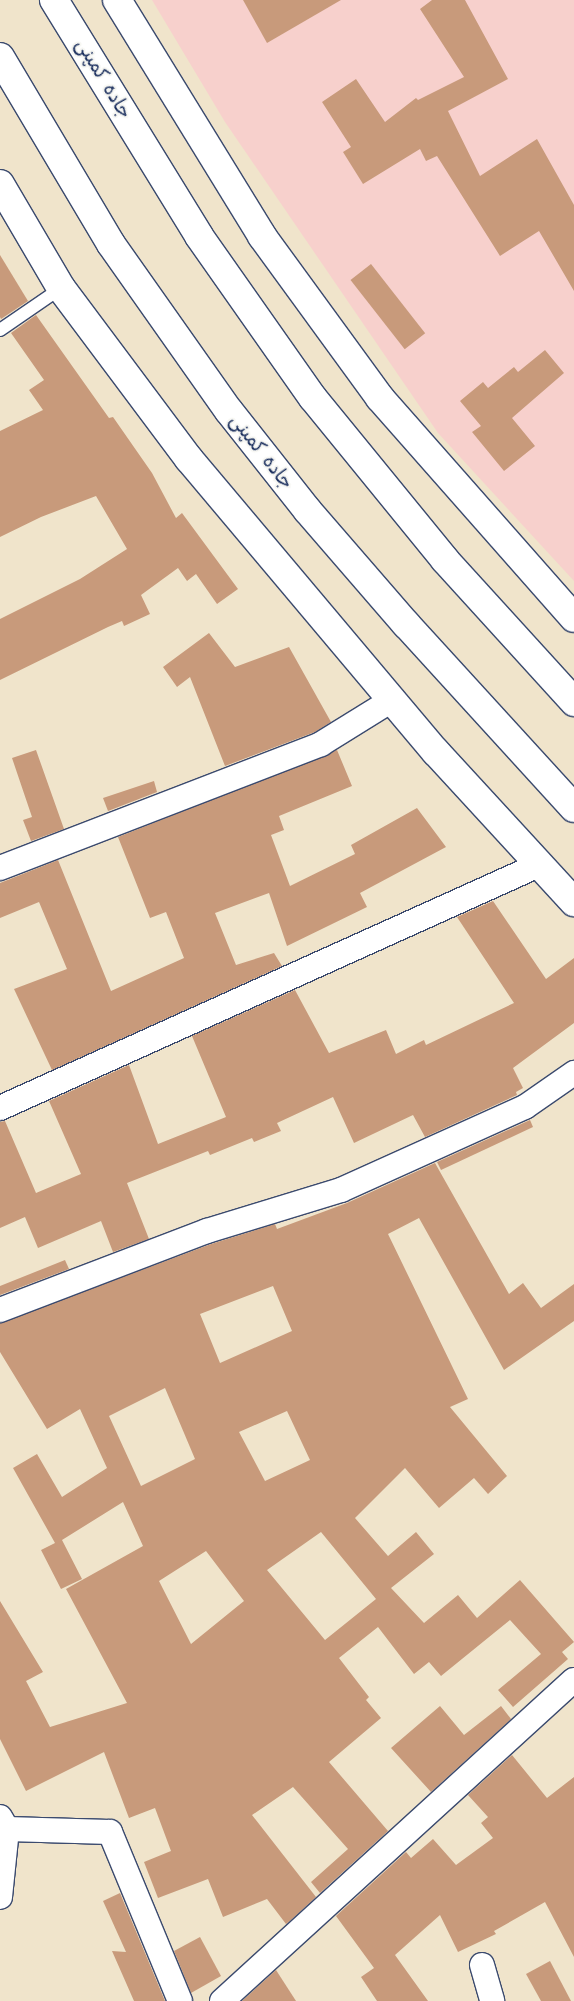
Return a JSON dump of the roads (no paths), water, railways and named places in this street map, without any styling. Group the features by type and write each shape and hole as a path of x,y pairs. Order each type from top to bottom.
{"main road":[{"name":"جاده کمپنی","path":"54,0 199,236 313,398 445,560 574,702"},
{"path":"117,0 262,236 380,398 574,618"},
{"name":"جاده کمپنی","path":"0,57 111,244 229,411 308,511 393,609 574,808"},
{"path":"0,184 61,288 189,459 392,700 574,902"}],"street":[{"path":"0,868 321,744 392,700"},
{"path":"0,1108 541,864"},
{"path":"0,1310 207,1231 349,1187 525,1107 574,1073"},
{"path":"222,2001 574,1680"},
{"path":"0,1897 3,1823 110,1832 180,2001"},
{"path":"482,1965 492,2001"}],"lane":[{"path":"0,330 61,288"}]}
